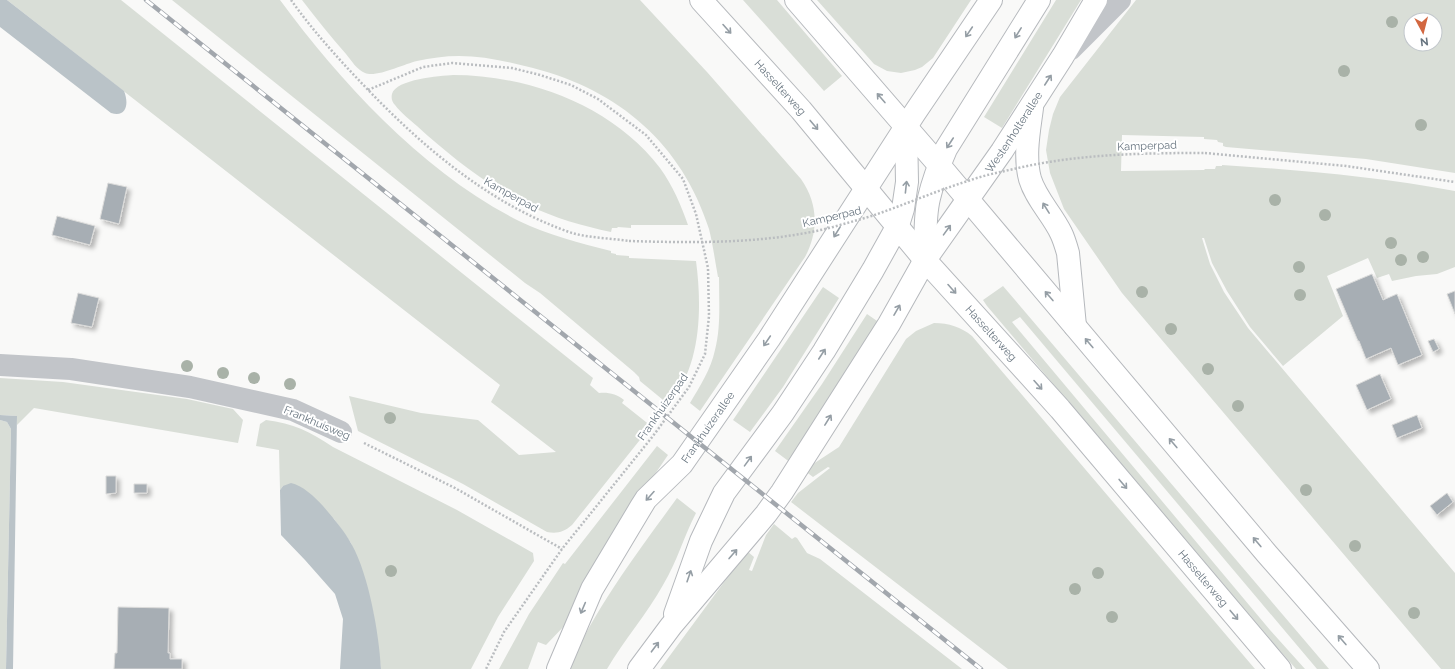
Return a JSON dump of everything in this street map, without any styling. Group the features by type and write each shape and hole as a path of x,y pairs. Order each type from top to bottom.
{"main road":[{"name":"Hasselterweg","path":"701,0 801,110 898,225 925,260 1060,409 1280,669"},
{"path":"796,0 939,165 1267,554 1368,669"},
{"path":"867,188 991,0"},
{"path":"639,669 671,626 770,509 889,324 925,260 928,200 939,165 946,149 1039,0"},
{"name":"Westenholterallee","path":"925,260 968,200 1033,103 1096,0"},
{"path":"1033,103 1027,159 1030,179 1036,192 1061,232 1065,242 1068,253 1075,326"},
{"path":"671,626 701,541 724,493 783,414 824,351 873,270 898,225 903,209 907,182 906,127"},
{"name":"Frankhuizerallee","path":"558,669 592,588 641,507 650,496 678,469 769,339 867,188"}],"street":[{"path":"1063,56 1120,0"},
{"name":"Frankhuisweg","path":"0,365 71,369 190,387 293,410 341,432"}],"path":[{"name":"Kamperpad","path":"292,0 346,68 405,127 440,157 481,188 538,220 571,232 629,241 712,242 753,240 786,236 832,227 882,213 968,180 1020,168 1076,158 1146,153 1205,153 1346,166 1455,182"},
{"name":"Frankhuizerpad","path":"368,90 423,67 452,63 478,64 512,68 540,75 571,85 598,99 646,134 683,179 696,214 708,268 709,316 705,354 689,387 653,436 562,549 504,632 486,669"},
{"name":"Frankhuisweg","path":"341,432 455,488 562,549"}],"shaded area":[{"path":"0,0 7,0 124,91 126,96 126,105 123,111 116,114 111,113 0,27"},
{"path":"7,0 121,0 593,378 590,385 599,393 618,396 624,400 622,403 651,426 572,525 563,531 554,533 547,532 463,484 358,431 349,396 421,413 478,420 519,455 556,452 491,402 500,385"},
{"path":"172,0 280,0 330,63 387,124 450,178 484,201 530,226 564,238 611,251 611,253 616,255 629,256 629,258 696,261 699,297 697,336 688,373 668,404 640,381 639,377 634,372 540,293 525,283"},
{"path":"302,0 640,0 707,72 801,179 811,198 815,217 813,237 805,257 700,411 690,403 708,371 715,350 719,323 719,277 709,229 697,199 682,171 664,147 643,125 619,106 593,90 564,78 533,68 487,58 468,56 438,57 417,61 376,74 365,73 354,65"},
{"path":"743,0 777,0 842,76 824,91"},
{"path":"817,0 971,0 933,58 922,67 901,73 887,71 874,64"},
{"path":"1056,0 1081,0 1002,128 984,117"},
{"path":"1136,0 1455,0 1455,173 1366,159 1226,147 1223,146 1223,143 1218,142 1217,140 1204,139 1204,137 1122,135 1121,171 1204,170 1215,169 1216,166 1222,165 1339,175 1455,191 1455,267 1437,274 1416,276 1392,281 1389,274 1377,278 1368,258 1327,276 1343,316 1283,366 1250,327 1227,291 1212,263 1204,238 1202,238 1210,264 1224,292 1248,328 1455,573 1455,669 1441,669 1122,293 1064,209 1050,173 1046,150 1053,114 1060,97"},
{"path":"453,75 482,76 540,88 567,98 594,111 619,127 641,146 660,168 676,196 688,225 631,225 631,228 612,228 611,232 558,218 538,210 501,191 447,152 403,114 392,101 392,94 395,89 401,85 419,79"},
{"path":"1003,286 1329,669 1317,669 1020,317 1012,322 1270,630 1305,669 1296,669 1263,631 987,306 983,300"},
{"path":"823,287 839,298 783,387 750,432 733,420"},
{"path":"867,314 880,323 791,463 775,451 822,384"},
{"path":"934,323 954,326 964,330 972,336 1255,669 1008,669 791,502 798,493 830,468 828,467 813,477 805,471 807,468 839,447 906,339 916,331"},
{"path":"0,378 63,382 187,399 233,409 243,420 238,443 34,408 17,425 17,416 0,415"},
{"path":"0,415 17,416 13,669 6,669 11,429 7,422 0,420"},
{"path":"0,420 7,422 11,429 6,669 0,669"},
{"path":"266,420 285,423 301,429 333,447 457,510 533,553 534,561 498,617 471,669 381,669 373,612 351,543 334,519 283,486 280,490 279,450 256,446 260,424"},
{"path":"657,446 668,455 627,515 568,622 546,645 538,642 528,669 499,669 529,614 563,563 565,564"},
{"path":"291,483 304,489 320,503 342,529 352,545 363,572 372,605 378,639 381,669 340,669 343,619 335,594 281,535 280,490 283,486"},
{"path":"677,498 696,513 668,576 657,596 607,669 568,669 604,602 632,560"},
{"path":"774,524 792,539 795,537 797,538 807,553 820,559 962,669 660,669 747,551 754,557 749,570 752,571 766,535"}],"building":[{"path":"108,183 127,187 119,224 100,219"},
{"path":"57,216 95,226 90,245 52,235"},
{"path":"1372,274 1383,300 1397,294 1422,355 1398,365 1391,348 1366,359 1336,289"},
{"path":"1455,291 1455,314 1447,294"},
{"path":"78,293 99,298 92,327 71,323"},
{"path":"1434,339 1439,349 1433,352 1428,341"},
{"path":"1380,374 1391,399 1367,410 1356,385"},
{"path":"1417,415 1422,428 1397,438 1392,425"},
{"path":"106,476 116,476 116,493 106,494"},
{"path":"134,484 147,484 147,493 134,493"},
{"path":"1447,493 1453,502 1437,515 1430,506"},
{"path":"118,607 169,608 168,653 170,653 170,659 182,659 182,669 114,669 115,653 117,653"}],"railway":[{"path":"146,0 981,669"}]}
